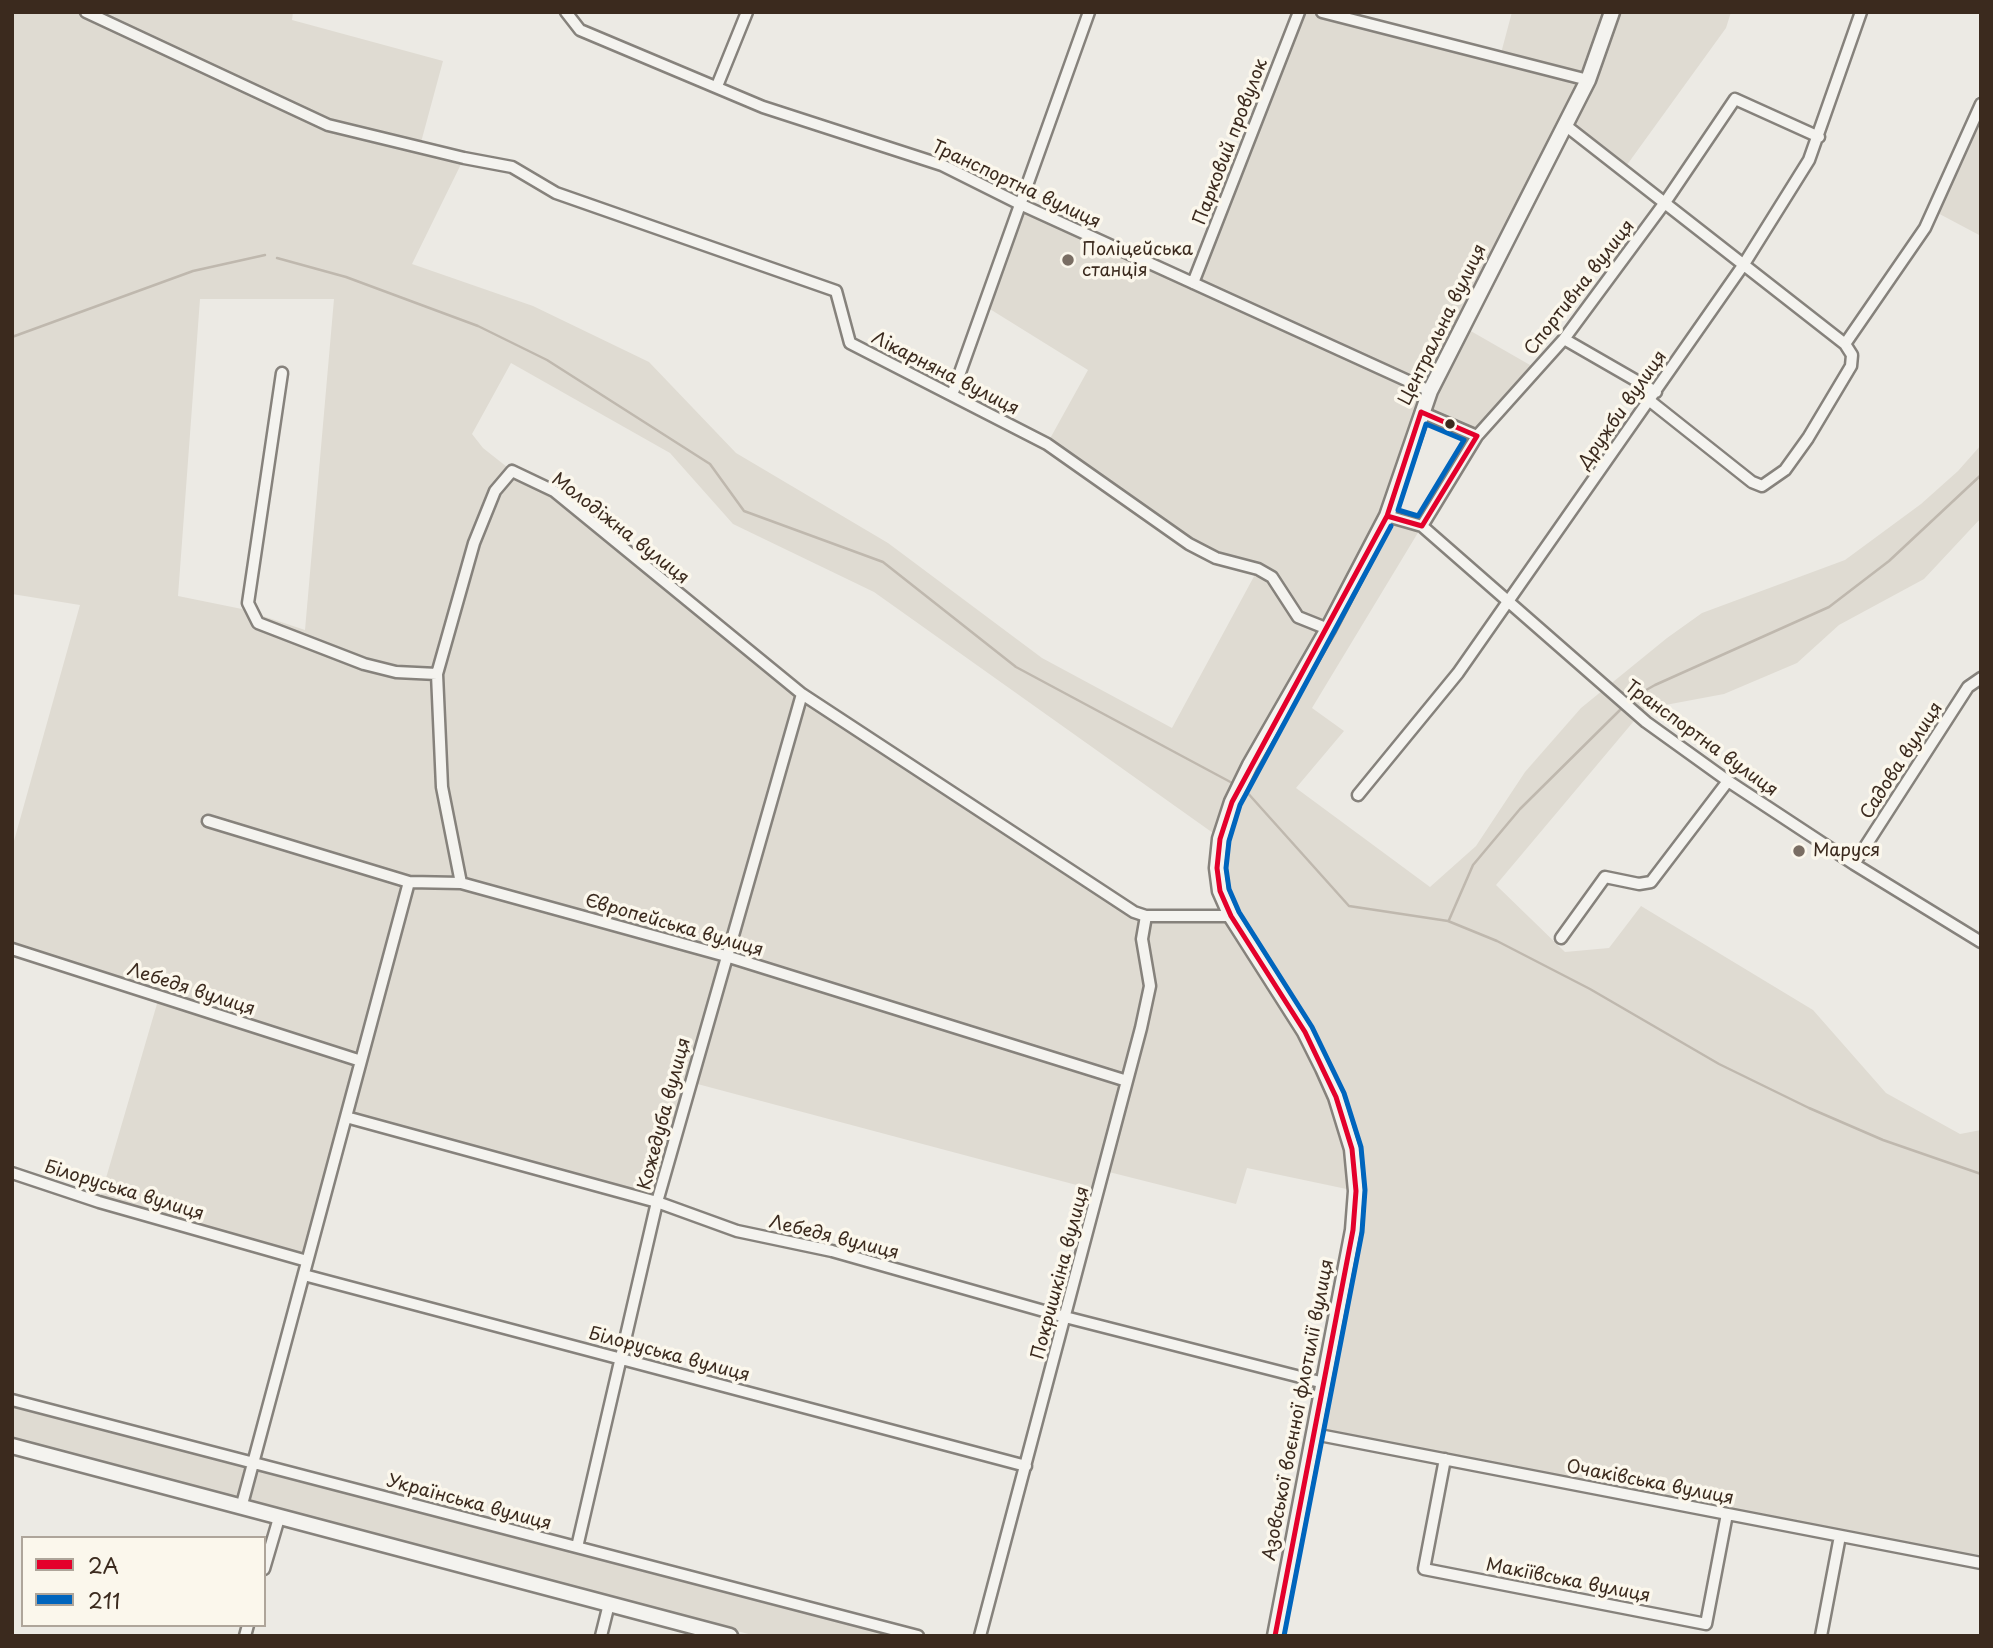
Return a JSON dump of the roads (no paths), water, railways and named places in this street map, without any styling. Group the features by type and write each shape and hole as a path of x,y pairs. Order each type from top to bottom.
{"street":[{"name":"Лікарняна вулиця","path":"86,12 328,125 512,167 556,193 836,290 850,343 1047,444 1189,544 1216,558 1258,569 1272,577 1298,617 1328,629"},
{"name":"Транспортна вулиця","path":"566,12 580,30 763,107 942,165 1021,205 1430,391"},
{"path":"716,86 747,12"},
{"path":"952,395 1089,12"},
{"name":"Парковий провулок","path":"1193,283 1299,12"},
{"path":"1322,12 1588,80"},
{"name":"Центральна вулиця","path":"1231,916 1220,891 1217,868 1220,839 1232,802 1387,516 1430,391 1588,80 1612,12"},
{"name":"Дружби вулиця","path":"1358,795 1458,673 1744,264 1809,160 1861,12"},
{"name":"Спортивна вулиця","path":"1422,526 1477,436 1564,339 1666,201 1735,99 1819,137"},
{"path":"1845,344 1925,228 1981,104"},
{"path":"1565,125 1666,201 1845,344 1852,355 1851,366 1785,470 1762,486 1752,482 1650,401"},
{"path":"1564,339 1656,392"},
{"path":"282,373 248,603 258,623 364,664 396,672 437,674 442,787 461,883"},
{"path":"1421,412 1477,436"},
{"name":"Молодіжна вулиця","path":"437,674 474,543 495,491 512,471 554,491 802,694 1134,912 1146,916 1231,916"},
{"name":"Транспортна вулиця","path":"1387,516 1422,526 1646,722 1728,781 1854,864 1979,938"},
{"name":"Садова вулиця","path":"1854,864 1968,687 1981,678"},
{"name":"Кожедуба вулиця","path":"577,1547 657,1202 802,694"},
{"path":"1561,938 1605,877 1639,884 1651,882 1728,781"},
{"name":"Європейська вулиця","path":"208,821 409,882 461,883 726,956 1127,1082"},
{"path":"241,1508 409,882"},
{"name":"Покришкіна вулиця","path":"980,1636 1150,986 1142,939 1146,916"},
{"name":"Азовської воєнної флотилії вулиця","path":"1231,916 1304,1032 1323,1068 1336,1097 1352,1149 1356,1191 1353,1230 1321,1382 1314,1434 1275,1636"},
{"name":"Лебедя вулиця","path":"12,949 361,1061"},
{"name":"Лебедя вулиця","path":"346,1117 657,1202 737,1231 832,1251 1065,1317 1321,1382"},
{"name":"Білоруська вулиця","path":"12,1173 99,1202 307,1261"},
{"name":"Білоруська вулиця","path":"304,1275 1026,1466"},
{"name":"Українська вулиця","path":"12,1400 918,1636"},
{"name":"Очаківська вулиця","path":"1314,1434 1981,1563"},
{"path":"12,1446 730,1636"},
{"name":"Макіївська вулиця","path":"1445,1459 1424,1569 1626,1609 1706,1624 1727,1514"},
{"path":"266,1562 279,1518"},
{"path":"1821,1636 1840,1536"},
{"path":"601,1636 609,1604"}],"waterway":[{"path":"12,337 193,271 265,255"},
{"path":"277,258 346,277 478,326 547,360 710,464 744,511 883,562 1016,667 1236,785"},
{"path":"1632,698 1655,685 1829,607 1889,561 1981,475"},
{"path":"1449,920 1473,865 1520,809 1622,708"},
{"path":"1245,790 1349,906 1448,921 1497,941 1590,989 1719,1064 1809,1108 1883,1140 1981,1174"}],"place":[{"name":"Поліцейська станція","path":"1068,260"},
{"name":"Маруся","path":"1799,851"}]}
